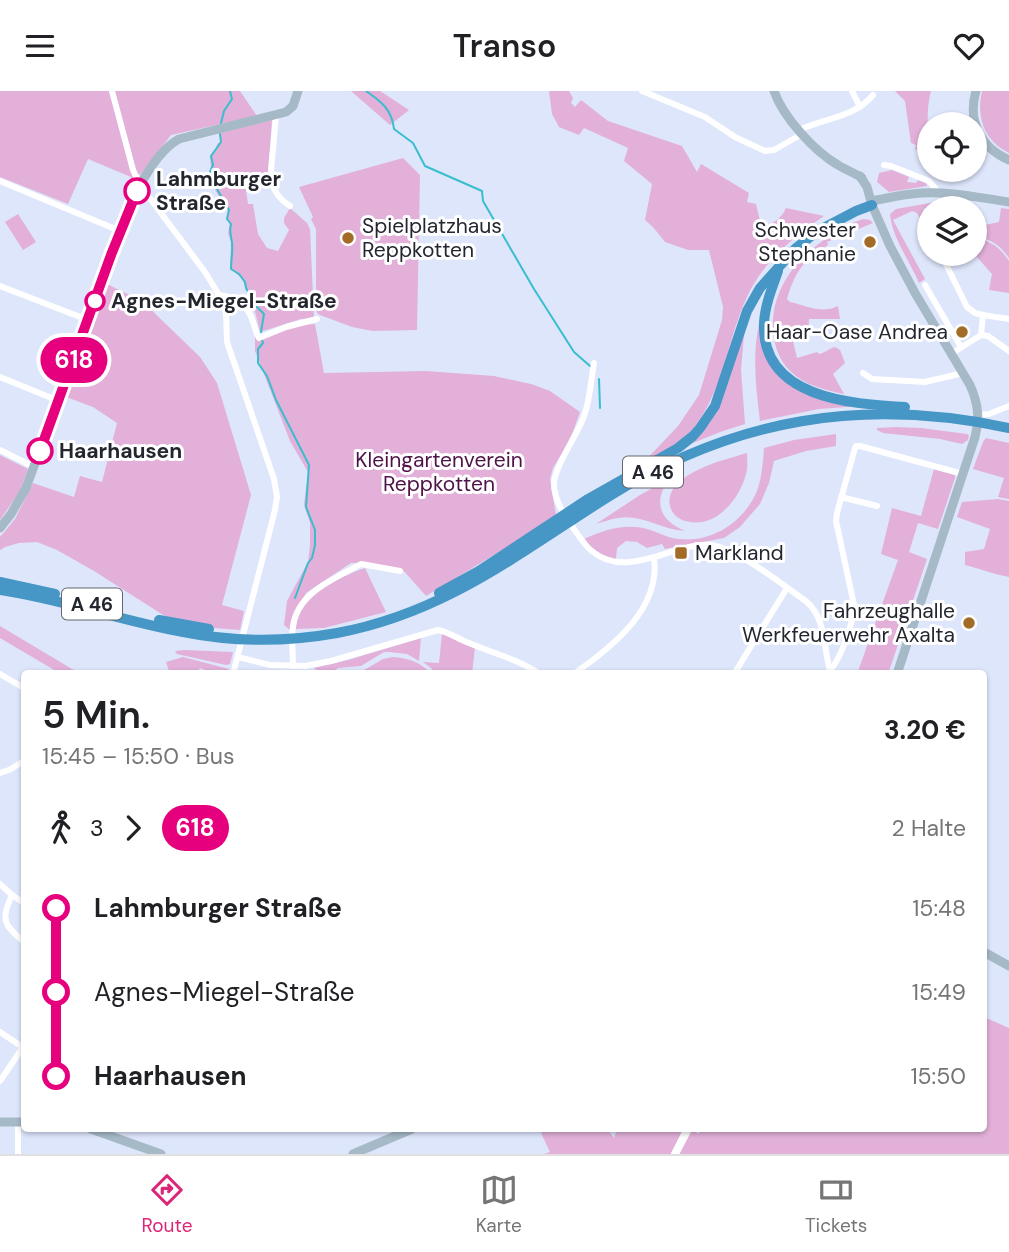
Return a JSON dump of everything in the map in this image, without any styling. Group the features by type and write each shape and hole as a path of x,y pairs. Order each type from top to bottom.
{"highway":[{"path":"632,475 686,442 708,418 718,397 747,311 760,288 805,241 834,220 874,202"},
{"path":"779,268 764,324 765,338 774,363 785,376 795,384 827,397 917,408"},
{"name":"A 46","path":"568,518 588,499 691,447 808,412 852,407 917,408 1009,421"},
{"name":"A 46","path":"773,423 879,413 940,416 1009,428"},
{"name":"A 46","path":"0,590 207,636 306,634 365,621 432,597 668,464 738,433"},
{"name":"A 46","path":"0,582 232,635"}],"main road":[{"path":"0,527 20,501 34,467 120,231 140,185 169,146 179,139 290,110 298,91"},
{"path":"774,91 782,111 801,132 830,160 860,176 864,181 894,253 963,373 973,392 978,412 975,437 898,670"},
{"path":"976,91 973,109 977,130 986,145 1009,160"},
{"path":"874,202 939,193 1009,202"},
{"path":"987,954 1009,967"},
{"path":"0,1122 21,1122"},
{"path":"99,1132 161,1154"},
{"path":"353,1154 405,1132"}],"street":[{"path":"112,91 133,170 140,185 219,295 226,313 227,342 274,479 277,497 269,536 234,670"},
{"path":"642,91 705,117 735,137 765,151 774,150 809,126 860,107 873,95"},
{"path":"852,91 860,107"},
{"path":"276,115 271,181 282,201 290,206"},
{"path":"884,165 929,181 939,193"},
{"path":"0,181 120,231"},
{"path":"948,266 967,307 975,313 1009,319"},
{"path":"925,285 961,347"},
{"path":"0,286 88,320"},
{"path":"219,295 229,296 244,305 250,313 259,338 317,319"},
{"path":"981,335 983,315"},
{"path":"951,354 981,335 988,336 1009,351"},
{"path":"593,367 586,412 554,481 555,494 572,526 591,552 613,562 624,563 708,544 737,555 815,609 821,624 829,670"},
{"path":"863,373 872,379 925,382 963,373"},
{"path":"0,377 59,401"},
{"path":"978,412 993,412 1009,406"},
{"path":"831,670 837,662 854,614 836,521 856,446 963,474"},
{"path":"0,450 34,467"},
{"path":"841,497 877,506"},
{"path":"580,670 607,650 629,628 649,592 655,569 654,558"},
{"path":"293,666 293,623 305,599 316,589 361,564 400,571"},
{"path":"737,670 788,588"},
{"path":"238,657 270,664 312,665 438,630 533,670"},
{"path":"0,674 21,686"},
{"path":"0,773 21,763"},
{"path":"0,884 21,901"},
{"path":"12,895 3,907 1,918 21,939"},
{"path":"0,1032 21,1046"},
{"path":"0,1081 21,1052"},
{"path":"18,1154 21,1122"},
{"path":"675,1154 686,1132"}],"green space":[{"path":"0,91 109,91 136,182 131,194 126,194 131,177 88,159 68,204 0,177"},
{"path":"114,91 240,91 257,116 171,135 140,175 137,173"},
{"path":"351,91 380,91 409,110 390,125"},
{"path":"549,91 569,91 573,98 571,103 575,107 581,100 608,121 682,146 697,172 701,164 749,193 747,202 756,204 761,225 776,221 786,208 824,216 780,251 754,284 739,316 713,396 691,431 672,448 643,463 678,426 699,395 722,320 723,307 709,250 688,250 665,242 645,220 652,184 624,161 628,148 584,128 579,135 559,127 552,114"},
{"path":"895,91 931,91 928,112 917,112 917,150 916,145 911,143 905,101"},
{"path":"982,91 1009,91 1009,153 988,135 987,112 980,112"},
{"path":"272,120 268,174 244,178 248,204 253,204 258,234 267,248 278,251 289,230 284,218 290,208 307,223 310,229 314,318 301,319 260,332 246,287 241,278 230,269 230,224 226,219 228,210 210,178 210,157 220,142 218,133"},
{"path":"403,158 420,175 417,330 373,331 352,327 320,315 316,308 316,229 299,187"},
{"path":"892,170 909,177 907,182 923,182 927,186 889,192 877,182 879,173"},
{"path":"917,205 917,213 912,211 893,220 925,279 919,283 891,223 890,214 896,209"},
{"path":"1001,208 1009,209 1009,258 995,243 987,239 987,224 999,222"},
{"path":"18,214 36,242 23,250 5,222"},
{"path":"864,219 873,223 827,242 828,245 806,262 793,281 787,299 814,309 838,306 840,319 809,319 808,337 793,341 797,358 817,352 819,354 835,347 840,350 845,363 833,374 844,394 822,389 790,371 776,348 773,316 782,287 799,262 822,241"},
{"path":"987,242 1009,261 1009,293 989,290 992,274 985,266 987,266"},
{"path":"107,284 142,301 200,357 217,383 251,495 222,605 244,611 240,630 201,627 171,620 94,571 37,542 19,543 0,550 0,537 15,519 33,483 74,497 80,476 102,482 117,423 93,407 66,397"},
{"path":"762,321 778,373 860,406 819,409 760,421 755,360 759,324"},
{"name":"Kleingartenverein Reppkotten","path":"315,324 324,373 426,371 494,376 550,391 580,412 570,440 553,468 550,479 556,515 426,596 402,569 351,563 306,593 293,617 290,630 284,625 287,601 308,562 310,545 310,523 304,505 308,472 290,441 255,351 255,337 258,339 300,325"},
{"path":"744,335 741,370 745,424 685,446 705,427"},
{"path":"896,427 969,436 962,444 877,430"},
{"path":"836,434 836,446 806,451 774,461 760,504 740,527 724,538 665,549 662,544 647,548 637,542 626,541 617,548 616,559 598,552 584,539 623,527 639,527 679,539 703,538 715,534 735,521 751,502 760,480 764,448 794,440"},
{"path":"986,438 1009,443 1009,499 998,497 1004,478 973,469"},
{"path":"747,453 747,469 743,483 726,509 709,520 700,522 690,522 677,517 669,501 678,483 702,468"},
{"path":"0,455 28,469 20,491 0,520"},
{"path":"934,469 955,475 938,529 918,523 909,552 927,559 889,670 858,670 898,560 881,554 892,508 921,516"},
{"path":"669,479 661,495 661,509 669,521 685,531 627,517 596,524 640,495"},
{"path":"998,499 1009,501 1009,577 965,565 965,552 984,549 990,529 957,517 962,502"},
{"path":"365,568 386,612 324,628 296,629 298,616 304,606 320,589"},
{"path":"0,626 74,670 54,670 0,638"},
{"path":"442,634 475,647 472,670 432,670 423,662 439,663"},
{"path":"421,638 419,661 407,654 384,652 361,666 335,670 314,668"},
{"path":"175,651 233,652 230,664 226,665 177,654"},
{"path":"183,657 229,669 169,670 166,662"},
{"path":"404,658 427,670 364,670 383,659"},
{"path":"987,1018 1009,1028 1009,1154 679,1154 691,1132 987,1132"},
{"path":"609,1132 614,1138 616,1132 682,1132 671,1154 544,1154 550,1152 541,1133"}],"waterway":[{"path":"221,123 224,111 232,99 230,91"},
{"path":"366,91 385,107 394,129 413,143 425,166 482,191 483,201 534,289 574,352 590,366"},
{"path":"220,134 221,142 211,156 213,165 210,172 216,179 217,189 229,210 227,219 231,224 231,269 245,282 254,304 264,314 261,332"},
{"path":"262,340 263,343 258,349 258,363 267,376 276,400 309,465 306,507 315,530 315,545 295,598"},
{"path":"599,379 600,408"}],"bus line":[{"name":"618","path":"40,451 137,191"}],"place":[{"name":"Lahmburger Straße","path":"137,191"},
{"name":"Spielplatzhaus Reppkotten","path":"348,238"},
{"name":"Schwester Stephanie","path":"870,242"},
{"name":"Agnes-Miegel-Straße","path":"95,301"},
{"name":"Haar-Oase Andrea","path":"962,332"},
{"name":"Haarhausen","path":"40,451"},
{"name":"Markland","path":"681,553"},
{"name":"Fahrzeughalle Werkfeuerwehr Axalta","path":"969,623"}]}
